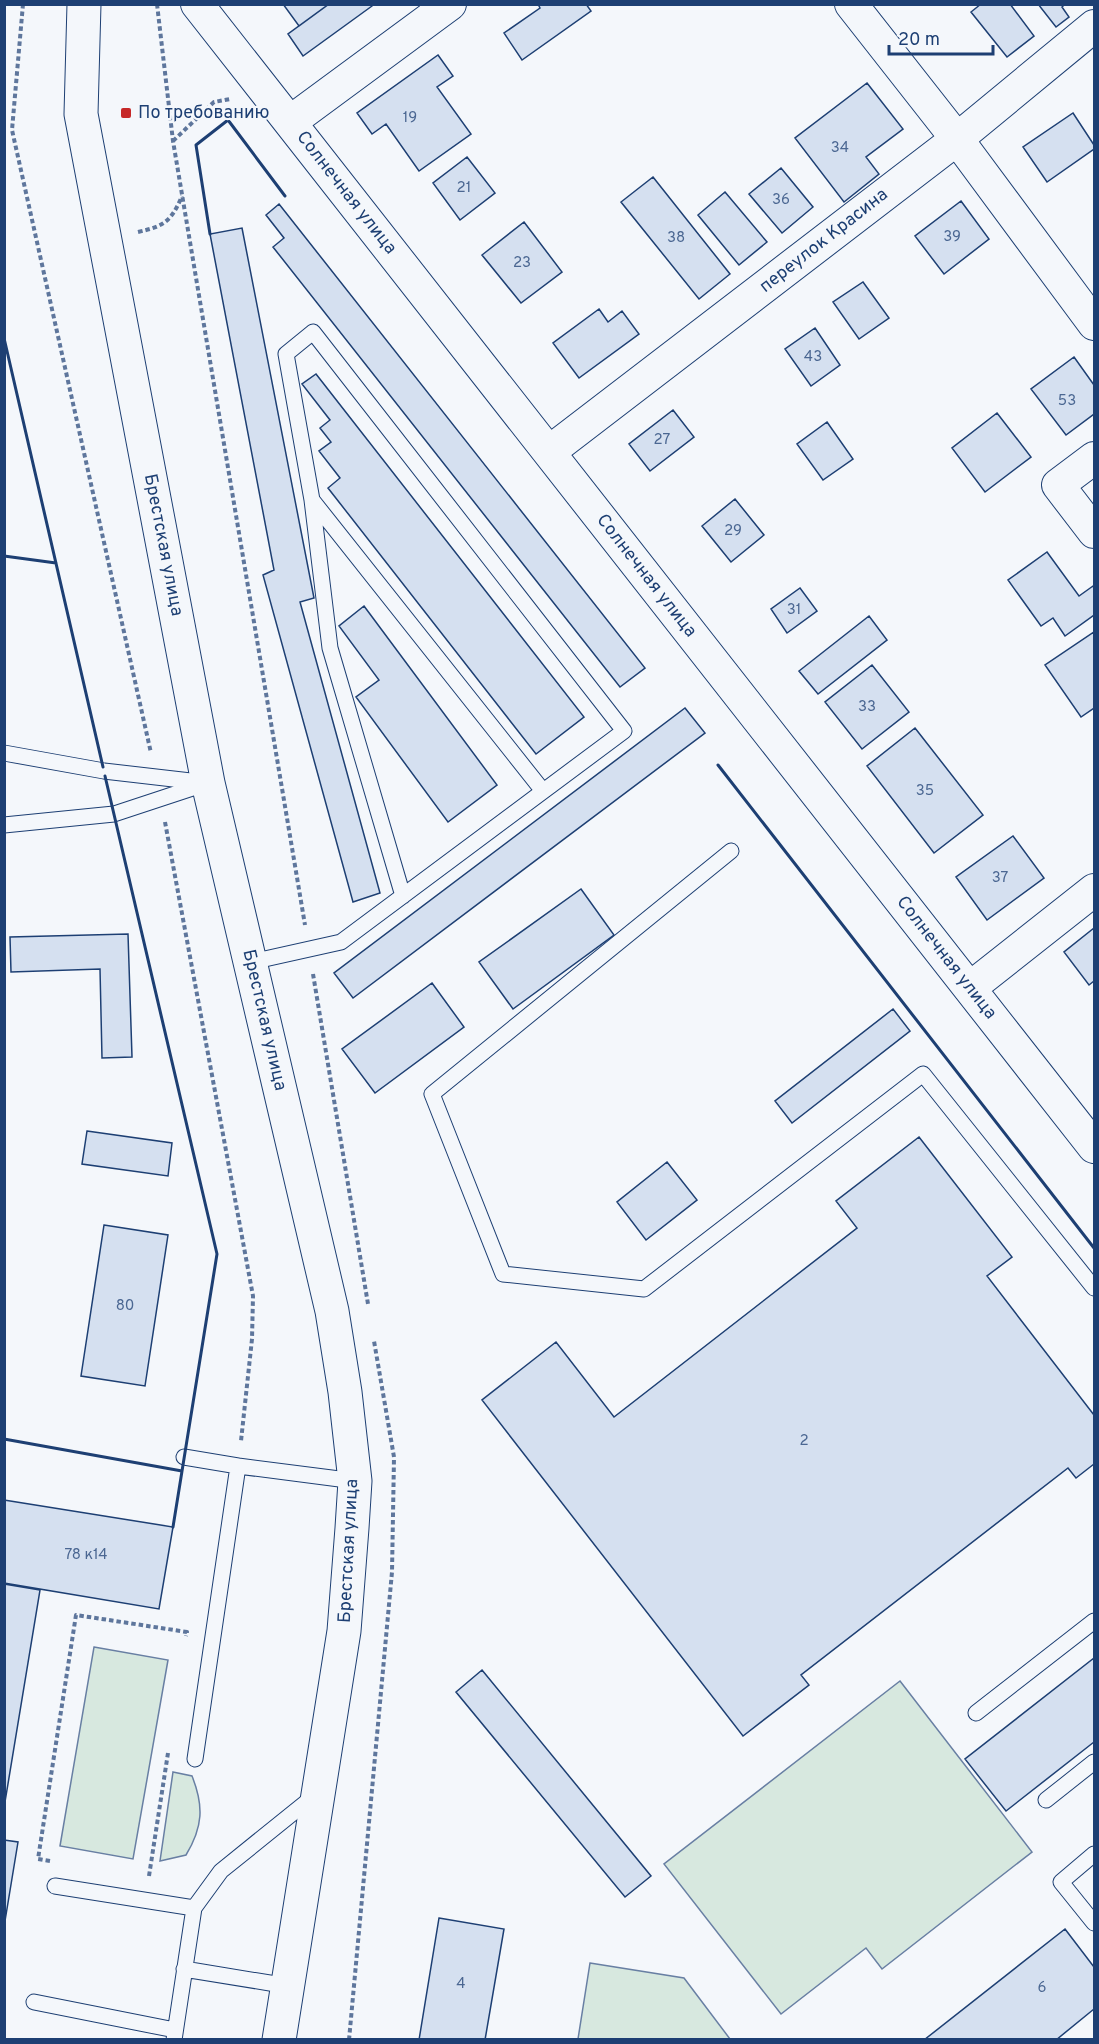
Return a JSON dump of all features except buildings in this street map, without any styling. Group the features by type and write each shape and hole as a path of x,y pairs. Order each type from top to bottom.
{"street":[{"name":"Брестская улица","path":"84,4 81,114 208,783 332,1311 345,1392 355,1481 344,1631 279,2040"},
{"name":"Солнечная улица","path":"197,4 1095,1147"},
{"path":"290,122 450,4"},
{"path":"851,4 957,139 1095,324"},
{"name":"переулок Красина","path":"549,452 957,139 1095,26"},
{"path":"1095,458 1058,485 1095,532"},
{"path":"970,988 1095,890"}],"lane":[{"path":"251,962 341,942 403,896 543,791 624,731 313,332 286,354 312,500 330,648 403,896"},
{"path":"312,500 543,791"},
{"path":"4,753 104,771 208,783"},
{"path":"4,825 114,814 208,783"},
{"path":"731,851 432,1094 503,1274 644,1289 923,1074 1095,1288"},
{"path":"184,1457 355,1481"},
{"path":"195,1759 238,1466"},
{"path":"976,1713 1095,1621"},
{"path":"1046,1800 1095,1762"},
{"path":"34,2002 174,2035 194,1908 220,1871 319,1792"},
{"path":"1095,1854 1061,1882 1095,1923"},
{"path":"55,1886 194,1908"},
{"path":"184,1969 288,1986"}],"path":[{"path":"23,4 12,130 157,778"},
{"path":"173,141 214,102 266,93"},
{"path":"137,232 159,228 176,210 182,194"},
{"path":"161,799 253,1296 252,1339 238,1466"},
{"path":"60,1862 38,1859 76,1615 187,1632 185,1644"},
{"path":"145,1900 168,1749"}],"shaded area":[{"path":"94,1647 168,1660 133,1859 60,1846"},
{"path":"900,1681 1032,1852 882,1969 866,1948 781,2014 664,1864"},
{"path":"173,1772 192,1776 199,1797 199,1826 186,1855 160,1861"},
{"path":"590,1963 684,1978 730,2039 578,2039"}],"wall":[{"path":"210,234 196,145 228,120 285,196"},
{"path":"4,338 103,767"},
{"path":"4,556 56,563"},
{"path":"718,765 1094,1248"},
{"path":"105,776 217,1254 173,1527"},
{"path":"4,1439 182,1471"}],"place":[{"name":"По требованию","path":"126,113"}]}
